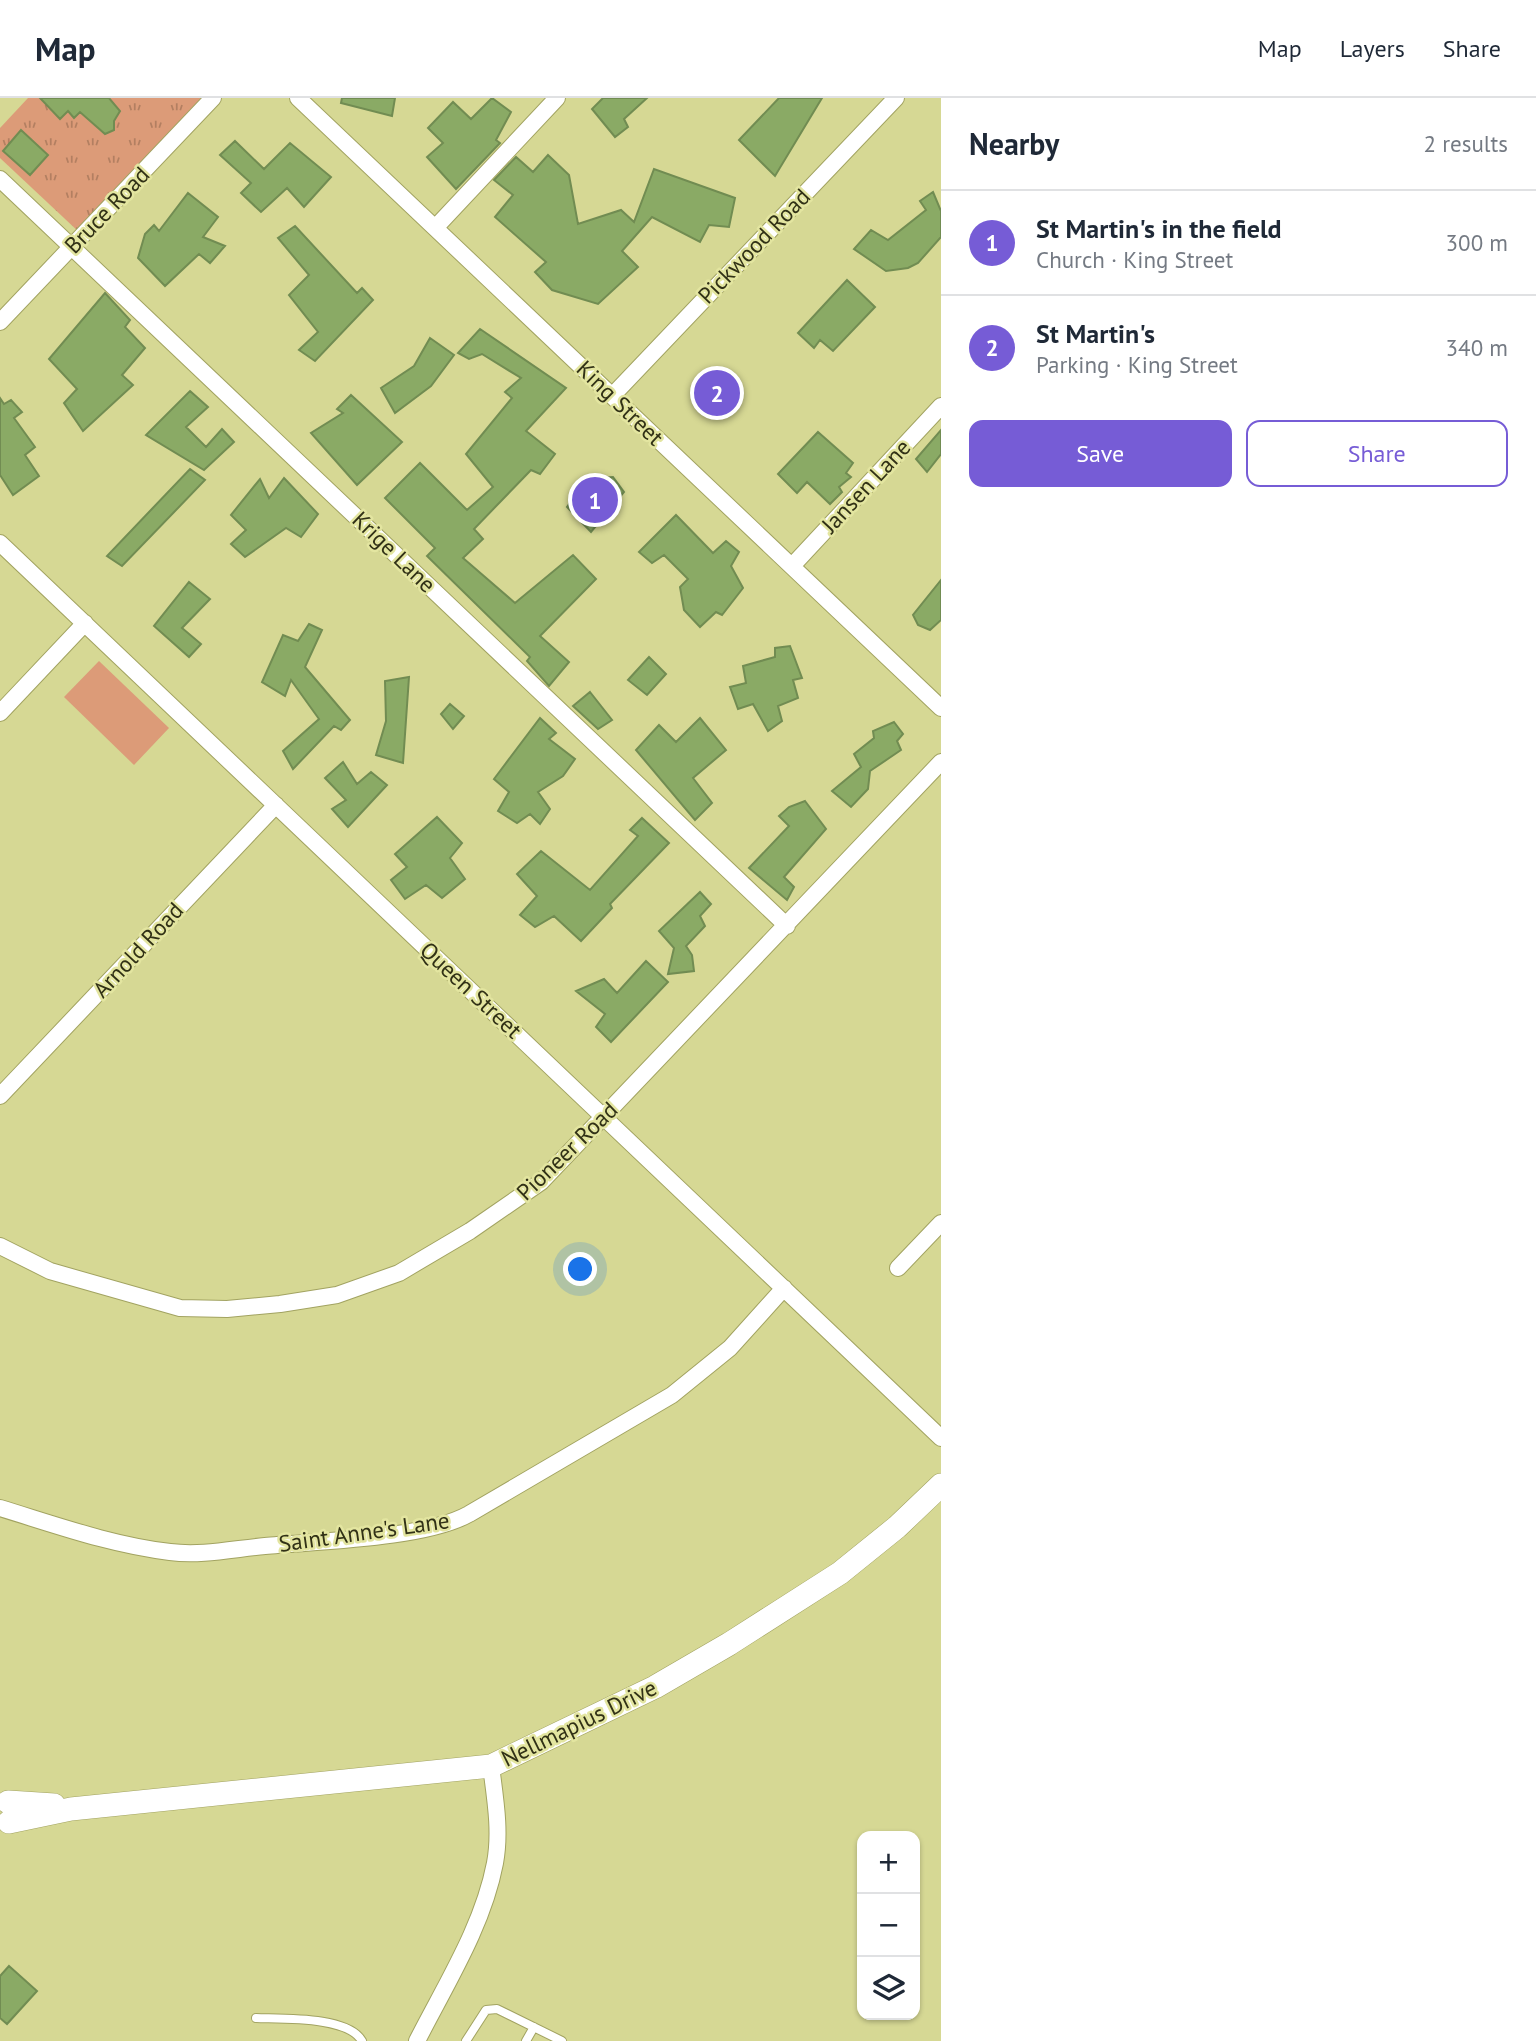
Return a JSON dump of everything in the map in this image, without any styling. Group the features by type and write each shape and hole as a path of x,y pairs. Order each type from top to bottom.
{"main road":[{"name":"Nellmapius Drive","path":"4,1812 71,1808 491,1766 655,1687 729,1644 840,1573 897,1527 941,1485"}],"street":[{"name":"Bruce Road","path":"0,322 213,98"},
{"name":"King Street","path":"298,98 941,708"},
{"path":"435,228 556,98"},
{"name":"Pickwood Road","path":"613,395 896,98"},
{"name":"Krige Lane","path":"0,179 787,926"},
{"name":"Jansen Lane","path":"792,566 941,406"},
{"name":"Queen Street","path":"0,543 941,1438"},
{"path":"0,713 85,623"},
{"name":"Pioneer Road","path":"0,1246 50,1271 180,1308 227,1309 337,1295 415,1265 523,1197 565,1159 941,762"},
{"name":"Arnold Road","path":"0,1096 276,805"},
{"path":"898,1268 939,1228"},
{"name":"Saint Anne's Lane","path":"0,1508 104,1539 189,1554 349,1539 446,1524 469,1514 672,1395 730,1348 784,1288"},
{"path":"417,2041 475,1926 495,1864 498,1812 491,1766"}],"lane":[{"path":"466,2041 486,2010 497,2009 562,2041"},
{"path":"256,2018 301,2020 341,2026 362,2041"},
{"path":"526,2041 534,2026"}],"green space":[{"path":"28,98 206,98 80,233 0,158 0,128"},
{"path":"99,661 169,728 134,765 64,697"}],"building":[{"path":"40,98 109,98 120,111 114,121 114,130 105,134 80,112 74,118 68,111 60,119"},
{"path":"342,98 395,98 392,116 341,103"},
{"path":"492,98 511,112 496,140 500,143 456,189 427,157 443,143 428,128 453,102 471,119"},
{"path":"603,98 647,98 624,119 628,127 615,137 592,109"},
{"path":"779,98 822,98 775,176 739,140"},
{"path":"21,130 48,155 30,175 3,151"},
{"path":"235,141 264,169 290,143 331,177 304,207 287,188 261,212 241,193 251,183 220,155"},
{"path":"548,155 569,175 578,224 621,210 634,222 654,169 735,198 729,227 709,225 700,242 652,217 622,251 638,267 598,304 552,290 535,272 546,262 495,217 513,195 494,180 516,157 533,172"},
{"path":"933,192 941,211 941,237 918,263 908,268 886,271 854,249 871,230 888,240 926,210 920,201"},
{"path":"188,193 218,217 203,237 225,246 210,263 199,254 165,286 138,258 145,234 154,225 159,231"},
{"path":"295,226 357,293 362,288 373,300 315,361 299,350 318,332 289,295 309,275 278,238"},
{"path":"847,280 875,307 833,351 820,340 814,348 798,333"},
{"path":"105,293 130,320 125,327 145,348 122,375 133,385 83,431 64,403 77,389 49,359"},
{"path":"480,329 566,388 526,431 555,454 540,474 531,470 474,529 483,539 463,558 515,603 573,555 596,579 540,636 569,662 549,686 527,661 530,657 427,556 435,548 385,498 420,463 467,510 493,487 466,454 512,398 505,392 521,378 482,354 469,359 458,353"},
{"path":"430,338 454,355 431,386 395,413 381,388 414,366"},
{"path":"190,391 208,407 186,427 206,447 222,429 234,442 204,470 146,435"},
{"path":"351,395 402,442 357,485 311,433 343,413 337,409"},
{"path":"0,398 4,404 11,400 22,412 14,418 35,447 25,455 39,476 13,495 0,475"},
{"path":"941,430 941,454 927,472 916,459"},
{"path":"818,432 853,463 846,473 851,477 839,487 842,492 830,504 807,482 797,493 778,474"},
{"path":"190,469 205,480 122,566 107,556"},
{"path":"613,477 624,492 591,532 567,507 588,479"},
{"path":"284,478 318,514 301,537 286,528 245,557 231,544 246,530 231,515 260,479 269,498"},
{"path":"676,515 713,553 726,541 739,552 731,566 743,588 722,615 716,612 700,627 684,610 680,587 688,579 664,555 652,563 639,552"},
{"path":"941,580 941,620 930,630 918,625 913,615"},
{"path":"189,582 210,599 182,628 201,644 189,657 154,626"},
{"path":"309,624 322,630 305,667 350,720 341,730 334,726 293,769 283,751 319,719 291,680 285,696 262,682 283,635 298,641"},
{"path":"790,646 802,678 793,680 798,698 778,706 782,721 768,731 753,704 738,709 730,687 746,683 743,666 775,657 775,648"},
{"path":"649,657 666,674 647,695 628,680"},
{"path":"409,677 403,763 376,755 386,721 385,681"},
{"path":"590,692 612,720 598,729 573,706"},
{"path":"450,704 464,716 453,729 441,714"},
{"path":"540,718 556,733 549,739 575,759 563,776 538,792 550,809 540,824 530,814 517,823 498,811 509,792 494,779"},
{"path":"700,718 726,750 693,778 712,803 695,820 636,750 659,725 676,742"},
{"path":"894,722 903,734 897,741 901,750 870,771 868,789 851,807 832,791 861,767 854,754 874,738 873,731"},
{"path":"343,762 357,784 371,772 387,785 348,827 332,809 346,800 325,778"},
{"path":"805,801 826,829 784,877 794,887 787,900 749,868 789,826 779,816 789,807"},
{"path":"437,817 462,843 450,858 465,879 442,898 426,885 405,899 391,880 407,867 395,854"},
{"path":"642,818 669,843 610,904 612,908 581,941 554,916 535,927 520,915 537,896 517,874 541,851 590,890 638,836 630,830"},
{"path":"700,892 711,904 700,916 705,926 686,946 692,955 694,971 668,974 674,948 659,931"},
{"path":"646,961 668,982 611,1042 596,1027 605,1014 576,991 604,979 617,993"},
{"path":"9,1966 37,1991 7,2024 0,2018 0,1976"}],"place":[{"name":"St Martin's","path":"717,393"},
{"name":"St Martin's in the field","path":"595,500"}]}
